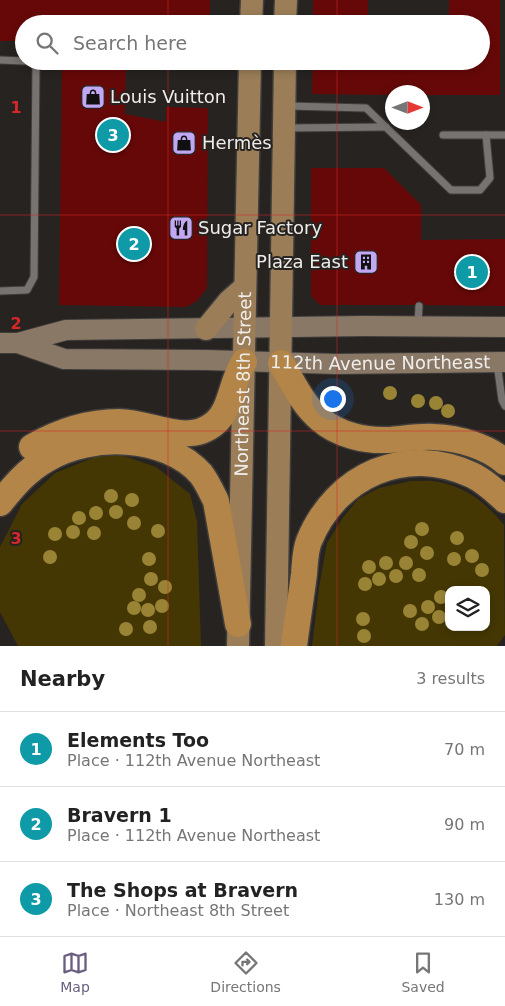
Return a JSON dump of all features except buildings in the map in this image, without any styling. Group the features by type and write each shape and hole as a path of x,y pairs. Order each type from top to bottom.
{"highway":[{"path":"0,476 30,449 44,440 64,431 85,425 122,422 141,424 178,433 190,434 201,432 216,422 225,410 236,372 244,362"},
{"path":"280,363 300,397 320,419 333,428 349,435 366,439 386,440 432,436 466,442 480,447 505,462"},
{"path":"0,503 18,481 34,467 48,458 83,444 115,441 132,442 156,448 178,457 201,474 209,485 216,501 238,635"},
{"path":"294,646 308,543 318,523 335,499 352,484 370,474 394,465 423,463 453,468 472,475 490,486 505,500"}],"main road":[{"path":"251,15 252,0"},
{"path":"285,15 286,0"},
{"name":"Northeast 8th Street","path":"238,635 250,70"},
{"name":"Northeast 8th Street","path":"276,646 285,70"},
{"path":"206,329 229,301 245,287"},
{"name":"112th Avenue Northeast","path":"9,343 66,330 418,326 505,327"},
{"name":"112th Avenue Northeast","path":"9,343 64,359 367,364 501,362"}],"lane":[{"path":"0,60 15,61"},
{"path":"0,291 27,290 34,277 36,70"},
{"path":"284,117 366,108 385,126"},
{"path":"284,117 385,127"},
{"path":"389,130 451,190 480,190 490,178 486,135"},
{"path":"443,135 505,135"},
{"path":"418,326 419,306"},
{"path":"501,362 502,400 505,406"}],"shaded area":[{"path":"110,451 156,467 190,494 197,521 201,646 18,646 0,612 0,547 22,504 55,473"},
{"path":"411,481 432,481 468,492 490,510 504,525 505,635 497,646 312,646 327,543 342,519 358,499 379,488"}],"place":[{"name":"Louis Vuitton","path":"93,97"},
{"name":"The Shops at Bravern","path":"113,135"},
{"name":"Hermès","path":"184,143"},
{"name":"Sugar Factory","path":"181,228"},
{"name":"Bravern 1","path":"134,244"},
{"name":"Plaza East","path":"366,262"},
{"name":"Elements Too","path":"472,272"}]}
